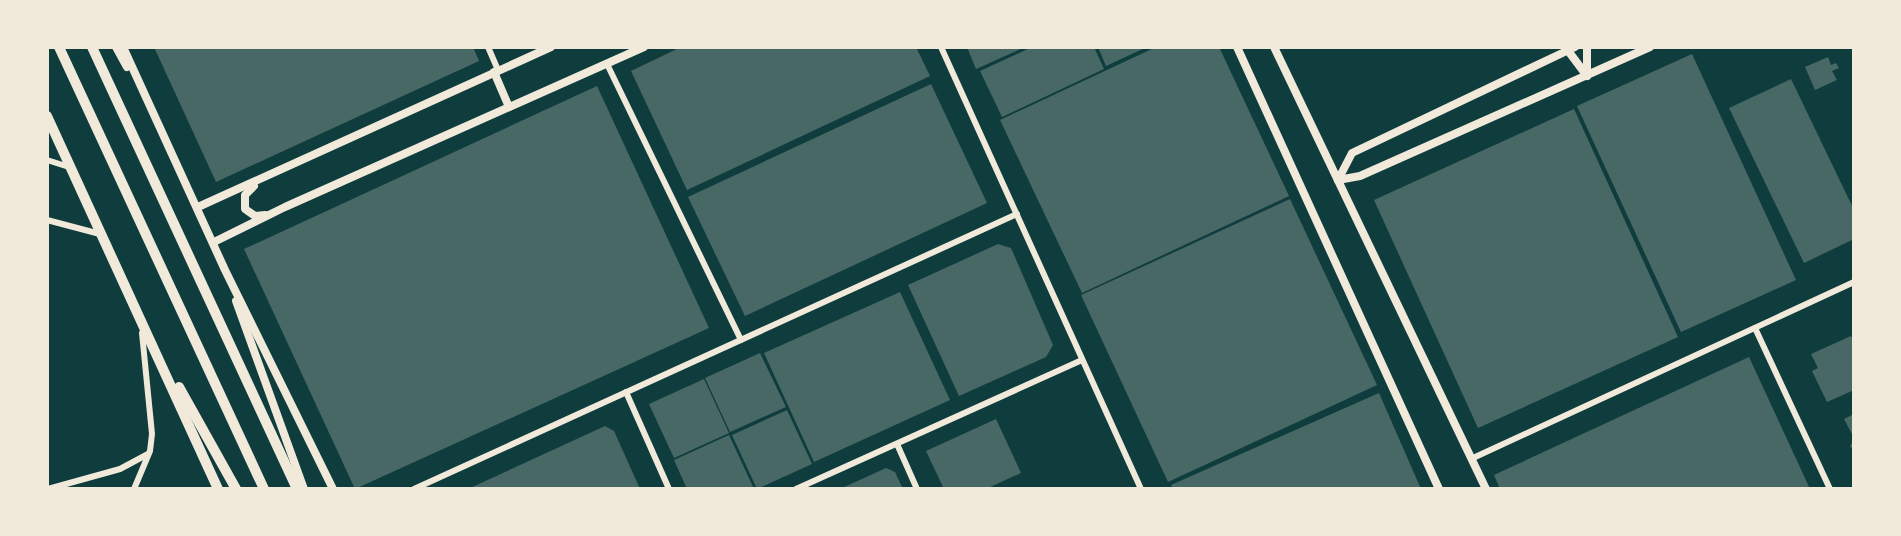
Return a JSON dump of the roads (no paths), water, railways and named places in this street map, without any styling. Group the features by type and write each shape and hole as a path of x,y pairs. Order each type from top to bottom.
{"main road":[{"path":"59,47 264,489"},
{"path":"92,47 298,489"},
{"path":"47,116 219,489"},
{"path":"140,317 236,489"}],"street":[{"path":"116,47 155,115"},
{"path":"123,47 214,242 304,489"},
{"path":"488,47 509,107"},
{"path":"198,207 551,47"},
{"path":"214,242 285,207 644,47"},
{"path":"941,47 1142,489"},
{"path":"1237,47 1440,489"},
{"path":"1274,47 1486,489"},
{"path":"1587,47 1587,76"},
{"path":"1338,180 1360,176 1650,47"},
{"path":"1338,180 1352,153 1569,49 1587,76"},
{"path":"607,64 741,340"},
{"path":"47,160 71,168"},
{"path":"262,180 245,194 245,209 255,216 285,207"},
{"path":"414,489 1017,214"},
{"path":"47,220 100,234"},
{"path":"225,270 333,489"},
{"path":"1473,458 1854,282"},
{"path":"134,489 150,451 149,386 140,317"},
{"path":"1755,328 1830,489"},
{"path":"796,489 1082,360"},
{"path":"626,392 669,489"},
{"path":"897,444 917,489"},
{"path":"48,489 120,470 143,459 150,451"}]}
